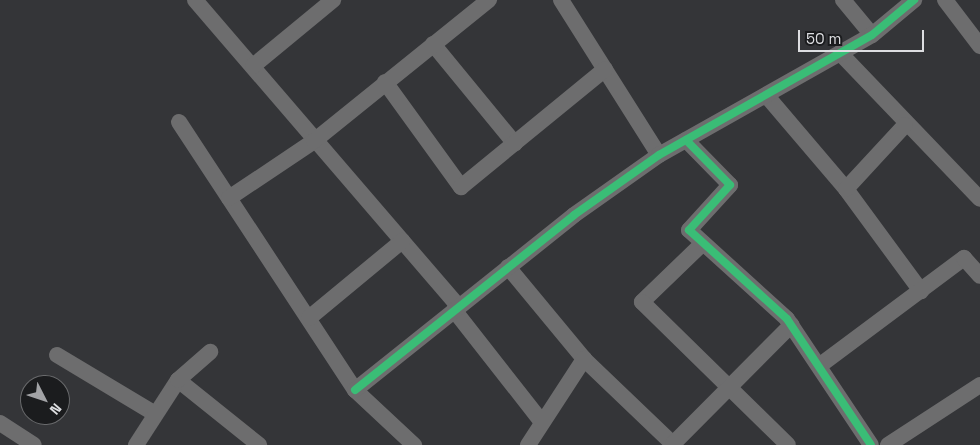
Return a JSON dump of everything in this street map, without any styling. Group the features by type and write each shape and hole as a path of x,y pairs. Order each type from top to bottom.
{"street":[{"path":"195,0 253,66 314,141 402,241 456,308 541,421"},
{"path":"253,66 333,0"},
{"path":"229,198 314,141 489,0"},
{"path":"561,0 659,155"},
{"path":"843,0 872,35"},
{"path":"355,390 508,267 659,155 872,35 914,0"},
{"path":"945,0 980,46"},
{"path":"433,44 515,144"},
{"path":"840,53 906,125 980,199"},
{"path":"386,82 461,187 605,69"},
{"path":"766,95 846,188 921,291"},
{"path":"179,122 355,390 414,445"},
{"path":"846,188 906,125"},
{"path":"686,140 730,185 689,230 791,325 871,445"},
{"path":"309,318 402,241"},
{"path":"703,243 642,302 788,445"},
{"path":"819,366 964,258 980,276"},
{"path":"508,267 584,359 674,445 791,325"},
{"path":"136,445 178,380 210,352"},
{"path":"57,355 155,414"},
{"path":"528,445 541,421 584,359"},
{"path":"178,380 259,445"},
{"path":"888,445 980,385"},
{"path":"0,423 34,445"}],"cycle path":[{"path":"355,390 574,215 659,155 872,35 914,0"},
{"path":"686,140 730,185 689,230 787,319 871,445"}]}
